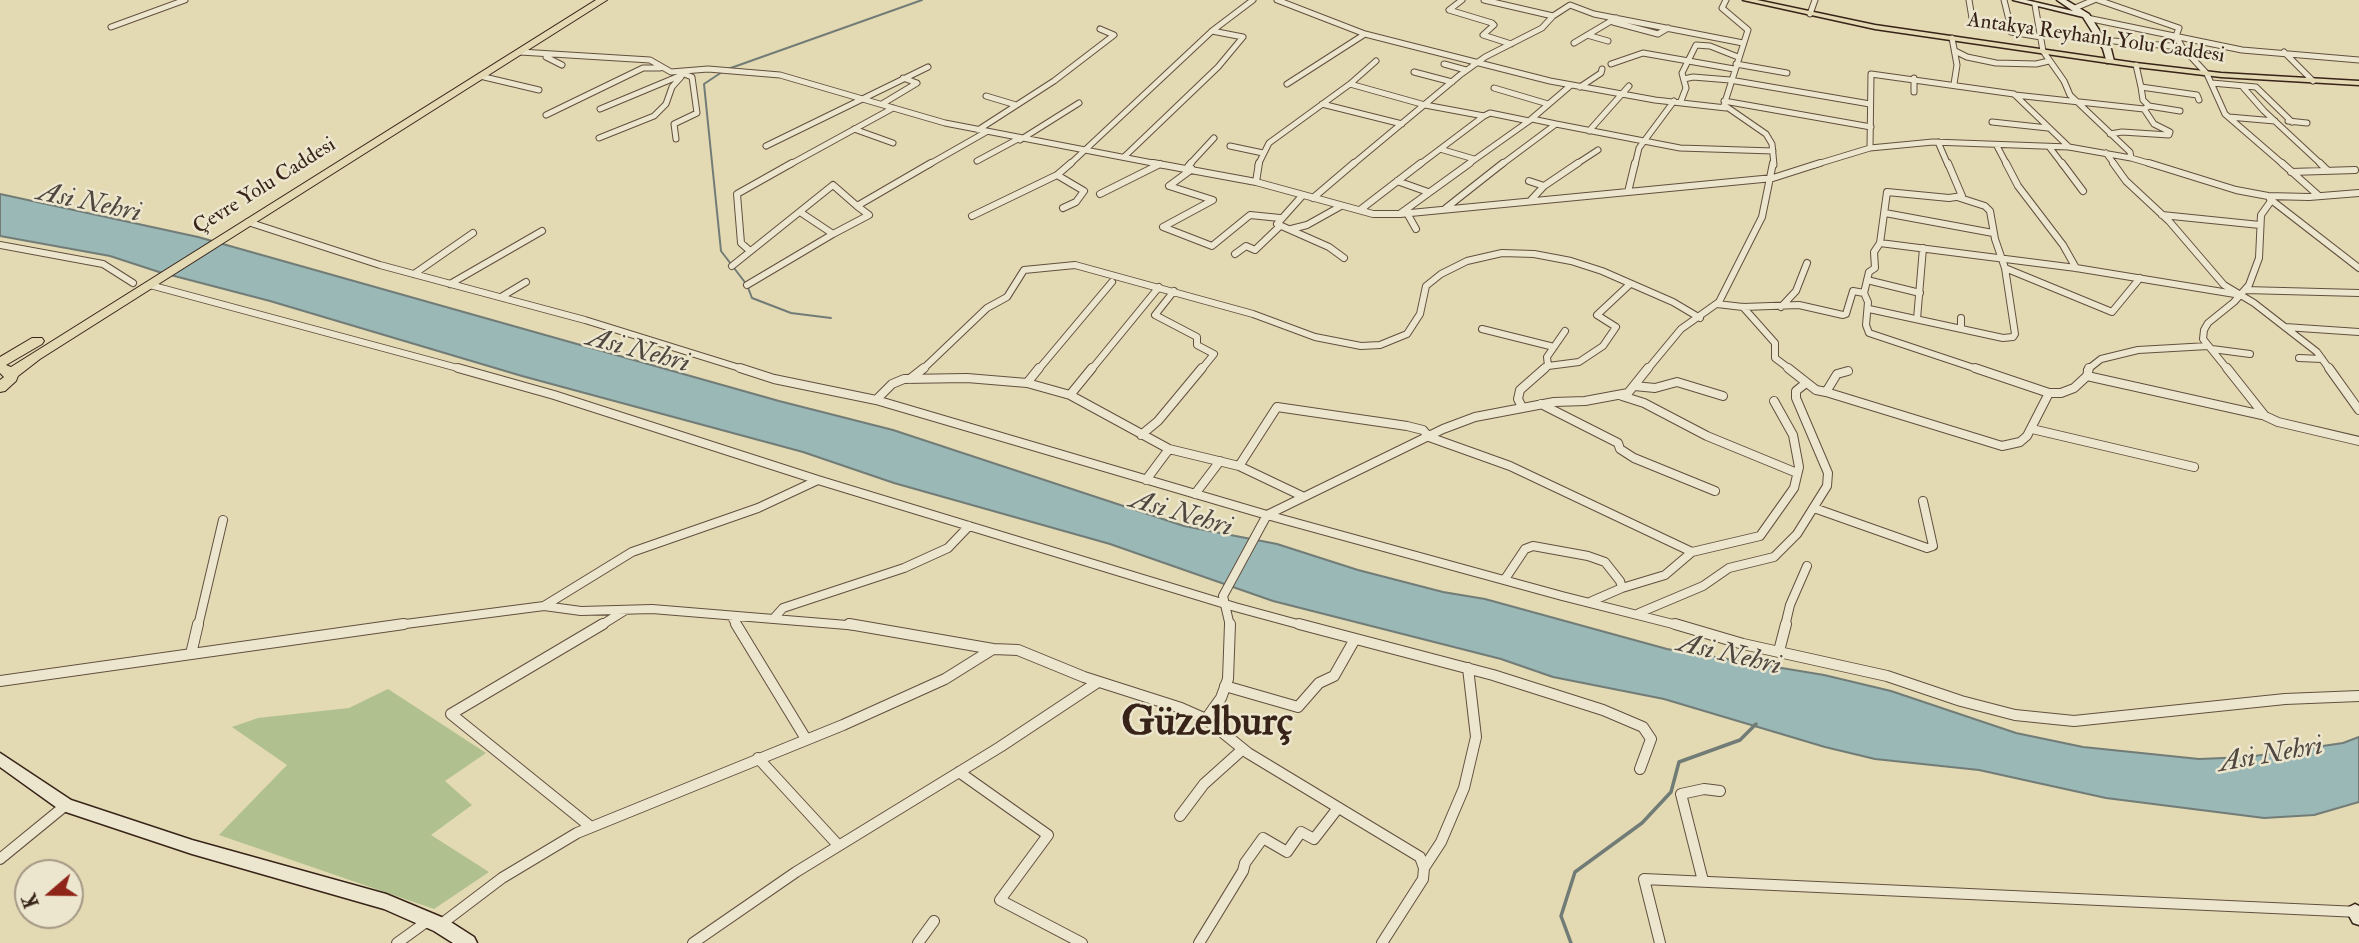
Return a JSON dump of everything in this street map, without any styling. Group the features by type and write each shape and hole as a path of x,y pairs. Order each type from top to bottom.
{"highway":[{"path":"539,37 595,0"},
{"path":"539,37 602,0"},
{"name":"Çevre Yolu Caddesi","path":"0,363 240,225 520,52 539,37"},
{"name":"Çevre Yolu Caddesi","path":"240,225 539,37"},
{"name":"Çevre Yolu Caddesi","path":"0,388 8,382 6,372 145,281"}],"main road":[{"name":"Antakya Reyhanlı Yolu Caddesi","path":"1747,0 1773,3 1810,14 1952,38 2136,65 2207,74 2359,83"}],"street":[{"path":"111,27 185,0"},
{"path":"972,216 1057,175 1086,151 1101,133 1212,31 1254,0"},
{"path":"1277,0 1365,34 1580,87 1677,101 1725,104 1871,127"},
{"path":"1462,0 1449,10 1492,23 1493,27 1483,35 1511,44"},
{"path":"1484,0 1553,16"},
{"path":"1725,104 1730,80 1748,30 1722,8 1726,0"},
{"path":"1810,14 1815,0"},
{"path":"1969,0 1972,18"},
{"path":"2004,0 2011,30 2040,37"},
{"path":"2017,0 2242,50 2359,60"},
{"path":"2061,0 2087,17 2111,57 2110,61"},
{"path":"2075,9 2096,0 2179,28 2176,36 2182,47 2207,74 2217,100 2229,117 2319,196"},
{"path":"2125,9 2127,0"},
{"path":"1313,198 1466,71 1542,28 1572,1 1594,14 1612,20 1743,43"},
{"path":"2035,5 2043,51 2049,61 2075,101 2130,152 2131,158"},
{"path":"1574,43 1612,20"},
{"path":"978,130 1054,81 1114,34 1101,29"},
{"path":"1124,157 1203,82 1243,37 1212,31"},
{"path":"1287,84 1365,34"},
{"path":"1587,35 1608,41"},
{"path":"1952,38 1957,65 1955,84"},
{"path":"2102,40 2182,47"},
{"path":"1628,192 1639,148 1677,101 1685,95 1682,73 1698,45 1710,46 1736,63"},
{"path":"1611,64 1644,50 1787,73"},
{"path":"1955,51 1967,57 1996,63 2036,64 2049,61"},
{"path":"520,52 650,60 659,63 660,68"},
{"path":"2284,52 2313,81"},
{"path":"547,54 545,57 562,65"},
{"path":"1255,183 1256,170 1263,153 1276,137 1350,85 1376,61"},
{"path":"1444,64 1466,71"},
{"path":"2110,134 2171,134 2154,124 2143,100 2136,65"},
{"path":"766,146 928,67"},
{"path":"546,115 643,68 660,68 671,72 780,75 864,98 915,116 1019,139 1189,168 1373,214 1628,192 1776,174 1870,148 1938,142 2069,147 2106,153 2269,199 2359,194"},
{"path":"1580,87 1601,73 1602,69"},
{"path":"600,109 686,72"},
{"path":"599,138 654,116 666,104 672,87 686,72"},
{"path":"676,139 674,124 697,113 692,77 686,72"},
{"path":"1414,72 1452,82"},
{"path":"1870,148 1871,74 2014,94 2180,111"},
{"path":"480,76 539,90"},
{"path":"1684,79 1693,77 1730,80 1870,104"},
{"path":"882,104 917,83 903,78"},
{"path":"1914,78 1914,92"},
{"path":"2212,83 2256,88 2292,122"},
{"path":"1350,85 1484,116"},
{"path":"1403,213 1428,192 1530,120 1571,85"},
{"path":"1589,131 1629,86"},
{"path":"2242,86 2274,121 2328,171"},
{"path":"2141,87 2197,95 2199,100"},
{"path":"1494,88 1548,104"},
{"path":"2014,94 2069,147"},
{"path":"986,96 1016,105"},
{"path":"977,161 1079,103"},
{"path":"1322,104 1402,124"},
{"path":"1206,719 1226,686 1230,646 1225,600 1264,519 1303,496 1475,417 1541,404 1585,401 1628,393 1681,329 1717,304 1762,217 1776,174 1773,151 1766,134 1725,104"},
{"path":"750,251 741,243 737,194 893,108"},
{"path":"1360,210 1490,113 1680,148 1773,151"},
{"path":"2229,117 2307,123"},
{"path":"1992,122 2048,128"},
{"path":"1446,208 1556,124"},
{"path":"854,129 894,143"},
{"path":"857,206 986,132"},
{"path":"1214,138 1169,187 1213,200 1163,227 1212,246 1250,215 1259,214 1329,247 1344,258"},
{"path":"1938,142 1961,191 1962,196 1957,197"},
{"path":"1230,146 1263,153"},
{"path":"1997,146 2018,186 2057,236 2076,268"},
{"path":"2050,148 2083,191"},
{"path":"1440,149 1474,159"},
{"path":"1531,200 1544,186 1598,150"},
{"path":"2106,153 2126,181 2162,215 2224,285 2243,292 2322,359 2359,410"},
{"path":"1100,194 1160,164"},
{"path":"2291,172 2355,170"},
{"path":"1057,175 1084,191 1076,202 1063,208"},
{"path":"1397,181 1428,192"},
{"path":"1529,181 1544,186"},
{"path":"732,266 833,185 869,215 747,285"},
{"path":"1864,293 1869,272 1875,268 1874,252 1880,243 1887,192 1957,197 1984,206 1990,211 1993,233 2005,268 2015,334 2013,337 2003,338 1961,330 1869,309"},
{"path":"1235,254 1246,246 1255,250 1266,242 1302,196"},
{"path":"2265,416 2203,339 2204,330 2243,292 2259,258 2260,225 2269,199"},
{"path":"2269,199 2359,268"},
{"path":"1291,229 1307,225 1341,206"},
{"path":"800,212 833,234"},
{"path":"1403,213 1416,229"},
{"path":"1885,213 1993,233"},
{"path":"2162,215 2260,225"},
{"path":"240,225 585,320 774,379 876,400 1195,494 1264,519 1505,579 1730,640 1887,676 1975,705 2038,718 2074,720 2286,699 2359,696"},
{"path":"450,284 542,231"},
{"path":"414,274 473,233"},
{"path":"1880,243 2243,292 2359,293"},
{"path":"0,246 103,264 145,281 554,395 969,527 1355,639 1468,668 1603,710 1643,727 1651,739 1640,769"},
{"path":"1917,319 1923,248"},
{"path":"910,379 936,359 987,308 1007,298 1024,270 1075,265 1253,314 1315,337 1362,346 1380,345 1407,334 1420,314 1426,286 1454,266 1502,253 1534,254 1571,261 1602,271 1673,302 1700,318"},
{"path":"1781,307 1796,291 1807,263"},
{"path":"2005,268 2112,312 2140,278"},
{"path":"1867,280 1920,293"},
{"path":"500,298 526,282"},
{"path":"1027,383 1112,282"},
{"path":"1522,407 1518,399 1520,390 1548,366 1579,362 1603,346 1616,327 1597,315 1629,285"},
{"path":"1070,395 1159,287"},
{"path":"1141,435 1158,421 1214,354 1197,345 1197,337 1155,315 1174,291"},
{"path":"1717,304 1743,307 1816,307 1843,315 1846,314 1853,291 1864,293 1868,297 1869,309 1866,324 1869,333 1876,337 2049,393 2061,393 2074,388 2087,376 2087,369 2101,359 2138,350 2210,348 2250,354"},
{"path":"1743,307 1775,343 1775,358 1816,390 1976,440 2002,446 2020,442 2032,429 2049,393"},
{"path":"1961,318 1961,330"},
{"path":"2285,327 2359,332"},
{"path":"1482,329 1554,347"},
{"path":"1548,366 1547,357 1565,331"},
{"path":"2299,358 2322,359"},
{"path":"2328,366 2337,367"},
{"path":"1826,392 1837,374 1848,371"},
{"path":"2087,376 2265,416 2278,422 2359,441"},
{"path":"876,400 892,384 910,379 967,378 1027,383 1070,395 1169,449 1239,466 1303,496"},
{"path":"1634,386 1655,388 1678,382 1723,396"},
{"path":"1639,614 1703,586 1729,568 1774,557 1797,534 1827,486 1828,473 1796,398 1796,391 1807,383"},
{"path":"1619,395 1644,402 1707,436 1797,473"},
{"path":"1590,602 1622,588 1665,575 1692,552 1760,536 1794,488 1799,467 1793,435 1774,401"},
{"path":"1541,404 1610,439 1634,458 1715,491"},
{"path":"1239,466 1277,407 1407,426 1423,430 1429,437 1510,467 1692,552"},
{"path":"2032,429 2194,467"},
{"path":"1146,480 1169,449"},
{"path":"1195,494 1220,461"},
{"path":"544,606 632,552 758,509 818,480"},
{"path":"1814,508 1927,548 1933,546 1923,501"},
{"path":"191,654 223,520"},
{"path":"775,617 783,608 904,568 948,548 969,527"},
{"path":"1505,579 1525,549 1533,546 1588,555 1605,562 1622,588"},
{"path":"1779,651 1790,605 1807,566"},
{"path":"0,681 307,636 544,606 581,611 652,609 732,617 775,617 845,623 993,649 1018,650 1098,682 1181,708 1206,719 1243,749 1420,857 1424,868 1423,879 1382,943"},
{"path":"591,827 451,714 627,610"},
{"path":"732,617 806,739"},
{"path":"1226,686 1298,706 1319,683 1334,676 1355,639"},
{"path":"397,943 591,827 945,679 993,649"},
{"path":"1424,868 1441,842 1464,788 1476,737 1468,668"},
{"path":"693,943 838,845 960,772 1098,682"},
{"path":"1180,816 1204,784 1243,749"},
{"path":"758,758 838,845"},
{"path":"0,759 66,805 192,847 386,902 434,923 468,943"},
{"path":"960,772 1048,835 1000,900 1082,943"},
{"path":"1703,881 1681,794 1704,789 1720,791"},
{"path":"0,859 66,805"},
{"path":"1199,943 1243,871 1245,863 1263,838 1287,852 1301,832 1314,839 1338,808"},
{"path":"1660,943 1644,879 2358,914"},
{"path":"918,943 933,921"}],"green space":[{"path":"388,689 486,753 445,781 472,805 431,835 489,872 434,909 219,835 287,765 232,727 258,718 349,708"}],"water":[{"name":"Asi Nehri","path":"0,194 198,237 779,401 893,430 1184,526 1277,544 1358,570 1443,592 1485,599 1667,649 1824,675 1891,691 2016,733 2083,747 2199,759 2248,757 2343,743 2359,737 2359,802 2314,815 2264,818 2106,798 1979,770 1875,759 1825,747 1664,699 1553,677 1501,659 1273,601 1110,544 894,483 803,452 522,376 110,256 0,236"}],"waterway":[{"path":"728,69 922,0"},
{"path":"722,72 704,84 721,251 747,285 752,298 791,313 831,318"},
{"path":"1571,943 1561,916 1575,872 1642,823 1671,792 1679,762 1740,740 1756,724"}],"district":[{"name":"Güzelburç","path":"1207,725"}]}
